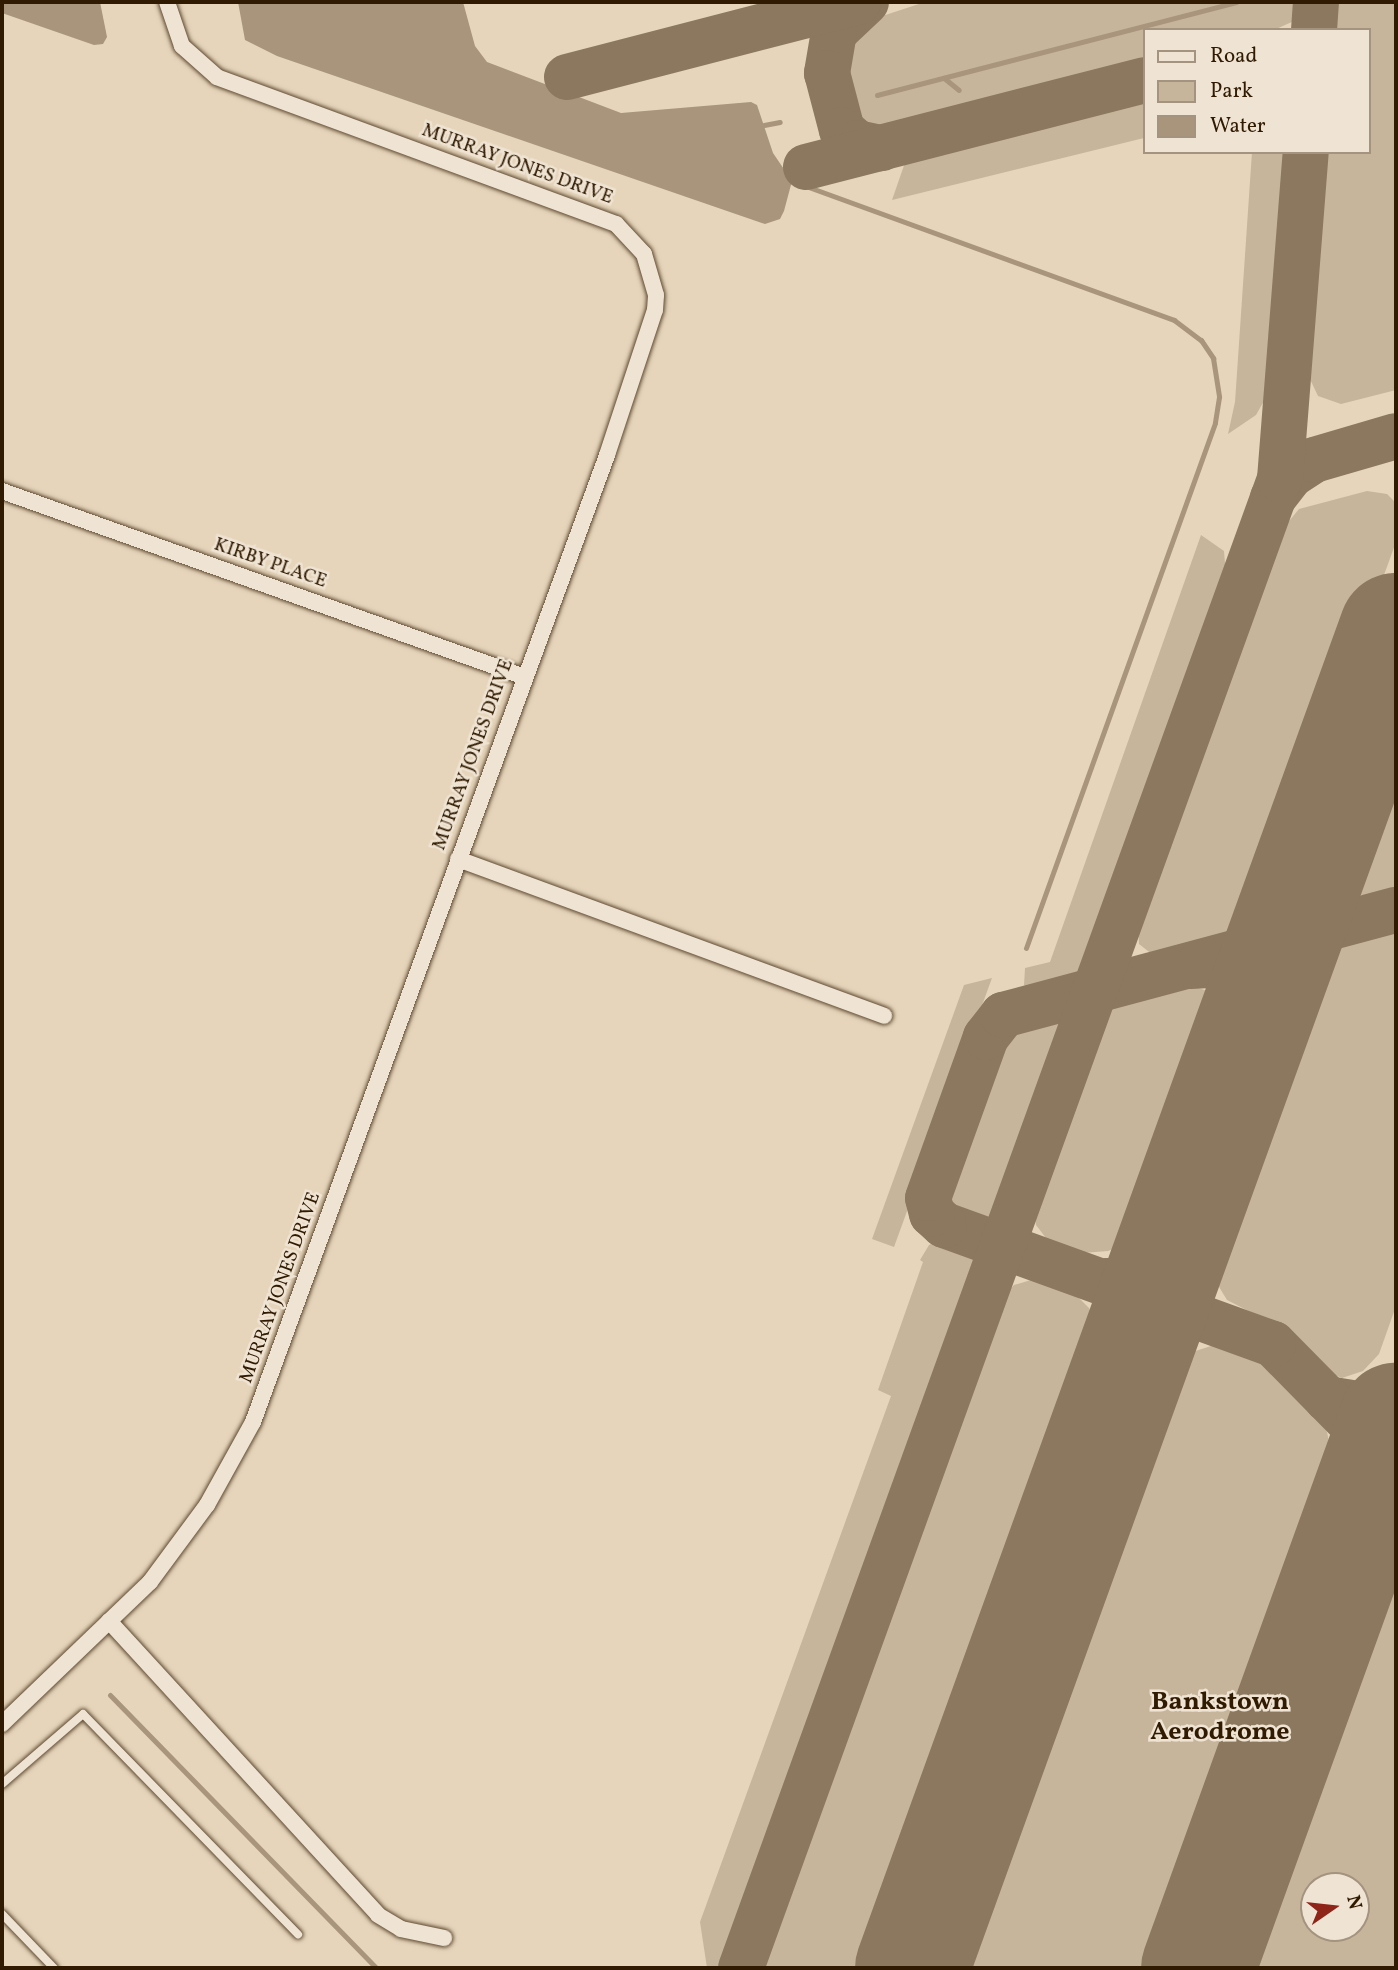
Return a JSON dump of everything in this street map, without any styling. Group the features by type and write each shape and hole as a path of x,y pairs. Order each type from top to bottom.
{"street":[{"name":"MURRAY JONES DRIVE","path":"2,1724 109,1621 181,1545 253,1422 650,336 656,295 644,254 625,230 599,216 217,77 183,46 167,2"},
{"name":"KIRBY PLACE","path":"2,491 525,677"},
{"path":"458,859 884,1016"},
{"path":"109,1621 378,1914 401,1929 444,1938"}],"lane":[{"path":"2,1784 83,1714 298,1934"},
{"path":"2,1914 54,1968"}],"green space":[{"path":"925,2 1298,2 1294,21 1278,28 1142,28 1142,70 892,134 857,124 845,110 836,67 841,46 864,22"},
{"path":"1333,2 1396,2 1396,390 1341,404 1318,396 1308,375 1323,154 1370,154 1370,28 1332,28"},
{"path":"1142,92 1142,138 892,200 909,151"},
{"path":"1252,154 1288,154 1273,385 1256,415 1228,434 1235,402"},
{"path":"1367,491 1387,494 1396,503 1396,542 1262,911 1232,937 1153,955 1139,944 1138,923 1280,532 1299,509"},
{"path":"1201,535 1224,551 1226,575 1081,978 1043,991 1031,990 1024,985 1025,968 1050,962"},
{"path":"1396,718 1396,894 1367,899 1347,885 1344,863"},
{"path":"1396,930 1396,1306 1379,1354 1363,1371 1342,1378 1329,1373 1282,1328 1227,1300 1210,1272 1209,1236 1305,975 1321,956 1337,947"},
{"path":"992,978 894,1247 872,1239 964,985"},
{"path":"1188,985 1215,993 1223,1018 1155,1212 1129,1243 1108,1251 1082,1253 1049,1242 1036,1225 1034,1210 1107,1013 1120,1004"},
{"path":"1059,1014 1068,1015 993,1222 953,1214 944,1203 945,1189 997,1045 1012,1028"},
{"path":"941,1239 980,1255 722,1968 707,1968 700,1922 891,1396 878,1390 923,1262 920,1260 929,1245"},
{"path":"1041,1277 1070,1289 1089,1308 1099,1334 1097,1367 881,1968 763,1968 1003,1297 1014,1285"},
{"path":"1211,1346 1235,1348 1265,1359 1310,1403 1327,1432 1335,1471 1156,1968 944,1968 1157,1382 1180,1356"},
{"path":"1396,1589 1396,1968 1241,1968 1368,1619"}],"water":[{"path":"2,2 100,2 107,37 103,44 94,45 2,13"},
{"path":"238,2 463,2 475,46 487,62 621,113 751,102 757,105 773,153 792,181 784,211 780,219 765,224 277,56 245,40"}],"waterway":[{"path":"877,95 1236,2"},
{"path":"944,78 959,90"},
{"path":"764,125 780,122"},
{"path":"792,181 1174,320 1201,340 1213,358 1219,397 1215,423 1026,948"},
{"path":"110,1695 376,1968"}],"taxiway":[{"path":"567,77 858,2"},
{"path":"866,2 834,32 827,73 842,130 857,143 881,148"},
{"path":"1314,28 1316,2"},
{"path":"806,167 1142,81"},
{"path":"741,1968 1280,479 1306,154"},
{"path":"1273,498 1291,475 1314,460 1396,436"},
{"path":"1316,1642 1369,1481 1366,1450 1351,1423 1273,1344 944,1225 932,1214 928,1198 986,1037 1003,1015 1396,910"},
{"path":"1190,966 1210,965 1229,973 1250,1003 1250,1029 1224,1104"},
{"path":"1108,1281 1135,1282 1162,1264 1197,1179"},
{"path":"1108,1281 1131,1302 1138,1327 1111,1417"},
{"path":"1327,1399 1363,1405 1396,1390"},
{"path":"1396,1432 1396,1452"},
{"path":"1281,1740 1339,1588 1362,1560 1396,1543"},
{"path":"911,1968 923,1938"}],"runway":[{"path":"912,1968 1396,630"},
{"path":"1198,1968 1396,1420"}],"district":[{"name":"Bankstown Aerodrome","path":"1220,1718"}]}
